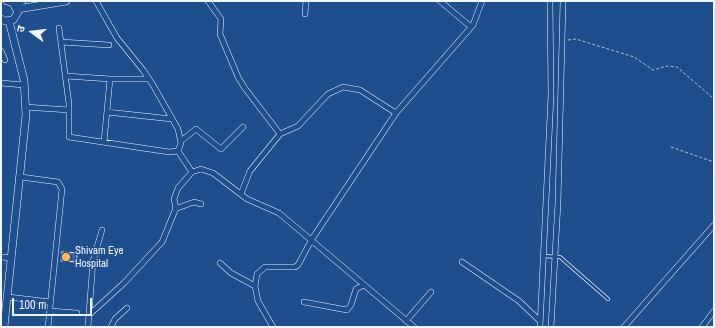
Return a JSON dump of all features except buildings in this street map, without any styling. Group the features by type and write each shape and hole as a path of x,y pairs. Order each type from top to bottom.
{"street":[{"path":"11,4 22,1"},
{"path":"1,3 11,4 66,1"},
{"path":"96,1 117,38 149,79 178,129 181,141 181,146 178,151"},
{"path":"208,1 222,22 220,34 238,77 280,134"},
{"path":"305,14 306,1"},
{"path":"440,1 471,27"},
{"path":"273,327 260,307 255,286 258,274 262,269 272,267 295,267 298,265 312,239 396,113 471,27 476,20 482,1"},
{"path":"540,324 548,155 551,30 550,1"},
{"path":"552,327 563,1"},
{"path":"1,19 9,21 16,17 11,4"},
{"path":"4,327 21,177 25,107 24,84 9,21"},
{"path":"59,28 66,76 69,110 69,137 169,152 178,151"},
{"path":"551,30 562,30"},
{"path":"61,42 109,45"},
{"path":"1,51 5,60"},
{"path":"66,76 110,79 149,79"},
{"path":"104,142 110,79"},
{"path":"1,82 24,84"},
{"path":"241,194 250,171 280,134 303,122 328,94 338,88 348,87 360,90 396,113"},
{"path":"25,107 69,110"},
{"path":"107,112 172,119"},
{"path":"181,141 196,129 221,149 243,127"},
{"path":"178,151 192,172"},
{"path":"548,155 559,154"},
{"path":"90,314 124,283 162,242 175,210 174,199 178,188 192,172 201,169 213,173 247,199 279,213 312,239 414,327"},
{"path":"21,177 58,182 62,189 48,327"},
{"path":"175,210 194,202 201,204"},
{"path":"624,327 714,225"},
{"path":"88,327 93,261 102,230"},
{"path":"1,257 12,258"},
{"path":"462,262 519,301 540,324"},
{"path":"220,263 231,273 255,286"},
{"path":"304,302 347,310 351,305 356,289 364,285"},
{"path":"406,321 431,292"},
{"path":"8,297 50,302"},
{"path":"111,327 115,319 127,308"},
{"path":"50,311 77,313"},
{"path":"702,327 714,312"}],"lane":[{"path":"543,256 555,255 566,260 608,299"}],"path":[{"path":"562,43 572,39 580,40 634,57 653,70 667,66 677,67 714,99"},
{"path":"670,147 714,162"}],"place":[{"name":"Shivam Eye Hospital","path":"66,257"}]}
